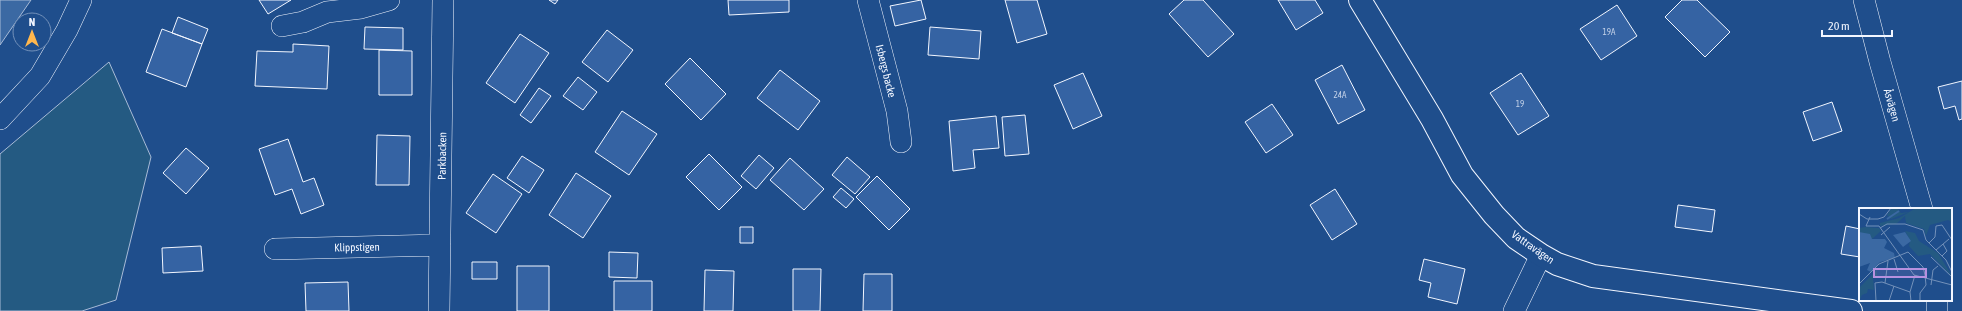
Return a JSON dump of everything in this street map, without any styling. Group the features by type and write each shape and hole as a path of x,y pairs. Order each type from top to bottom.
{"street":[{"path":"0,119 40,76 68,30 82,0"},
{"path":"282,26 303,22 327,12 361,8 389,0"},
{"name":"Parkbacken","path":"439,311 443,0"},
{"name":"Isbergs backe","path":"868,0 896,111 901,142"},
{"name":"Vattravägen","path":"1360,0 1432,119 1462,175 1494,215 1516,238 1541,255 1556,264 1593,276 1851,311"},
{"name":"Åsvägen","path":"1864,0 1922,208"},
{"name":"Klippstigen","path":"275,249 440,245"},
{"path":"1514,311 1541,255"}],"shaded area":[{"path":"0,0 31,0 23,12 12,12 12,28 0,45"},
{"path":"109,62 151,157 116,300 82,311 0,311 0,154"}],"building":[{"path":"259,0 291,0 268,14"},
{"path":"549,0 558,0 555,4"},
{"path":"728,0 789,0 789,12 729,15"},
{"path":"921,0 926,19 895,26 890,6"},
{"path":"1005,0 1037,0 1047,34 1017,43"},
{"path":"1184,0 1203,0 1234,34 1208,57 1169,14"},
{"path":"1278,0 1315,0 1323,13 1296,30"},
{"path":"1682,0 1697,0 1730,32 1705,57 1665,17"},
{"path":"1617,5 1637,36 1601,60 1580,29"},
{"path":"178,17 208,29 202,44 172,33"},
{"path":"365,27 403,28 403,50 364,49"},
{"path":"930,27 981,31 979,59 928,55"},
{"path":"162,29 202,44 186,87 146,72"},
{"path":"607,30 633,50 608,82 582,62"},
{"path":"520,34 549,53 515,103 486,83"},
{"path":"293,44 329,46 327,89 255,86 257,51 293,52"},
{"path":"379,50 412,51 412,95 379,95"},
{"path":"690,58 726,94 701,120 665,84"},
{"path":"1342,65 1365,110 1338,124 1315,80"},
{"path":"780,70 820,101 798,130 757,98"},
{"path":"1083,73 1102,116 1073,129 1054,85"},
{"path":"1521,73 1549,116 1518,135 1490,93"},
{"path":"578,77 597,92 583,110 563,96"},
{"path":"1962,81 1962,119 1959,120 1955,106 1944,109 1938,87"},
{"path":"539,88 551,96 531,123 520,115"},
{"path":"1832,102 1842,131 1813,141 1803,112"},
{"path":"1272,104 1293,135 1266,153 1245,122"},
{"path":"622,111 657,134 629,175 595,152"},
{"path":"1025,115 1029,154 1005,156 1002,117"},
{"path":"996,116 999,148 973,150 975,168 953,171 949,121"},
{"path":"377,135 410,136 409,185 376,185"},
{"path":"288,139 303,182 314,178 324,205 301,214 292,189 275,195 259,149"},
{"path":"186,148 209,168 186,194 163,173"},
{"path":"709,154 742,187 719,210 686,177"},
{"path":"759,155 774,168 756,189 741,176"},
{"path":"522,156 544,170 529,193 507,178"},
{"path":"847,157 870,177 855,194 832,175"},
{"path":"790,158 824,189 804,210 770,180"},
{"path":"576,173 611,196 583,238 549,215"},
{"path":"493,174 522,194 496,233 466,213"},
{"path":"877,176 910,209 889,230 856,197"},
{"path":"841,188 854,199 846,208 833,197"},
{"path":"1335,189 1357,224 1332,240 1310,205"},
{"path":"1678,205 1715,210 1712,232 1675,227"},
{"path":"1846,226 1859,229 1859,257 1841,254"},
{"path":"740,227 753,227 753,243 740,243"},
{"path":"201,246 203,271 163,273 162,248"},
{"path":"609,252 638,253 637,278 609,277"},
{"path":"1424,259 1465,269 1457,304 1428,297 1431,283 1419,280"},
{"path":"472,262 497,262 497,279 472,279"},
{"path":"517,266 549,266 549,311 517,311"},
{"path":"793,269 821,269 820,311 793,311"},
{"path":"705,270 734,271 733,311 704,311"},
{"path":"864,274 892,274 892,311 863,311"},
{"path":"614,281 652,281 652,311 614,311"},
{"path":"348,282 349,311 306,311 305,283"}]}
